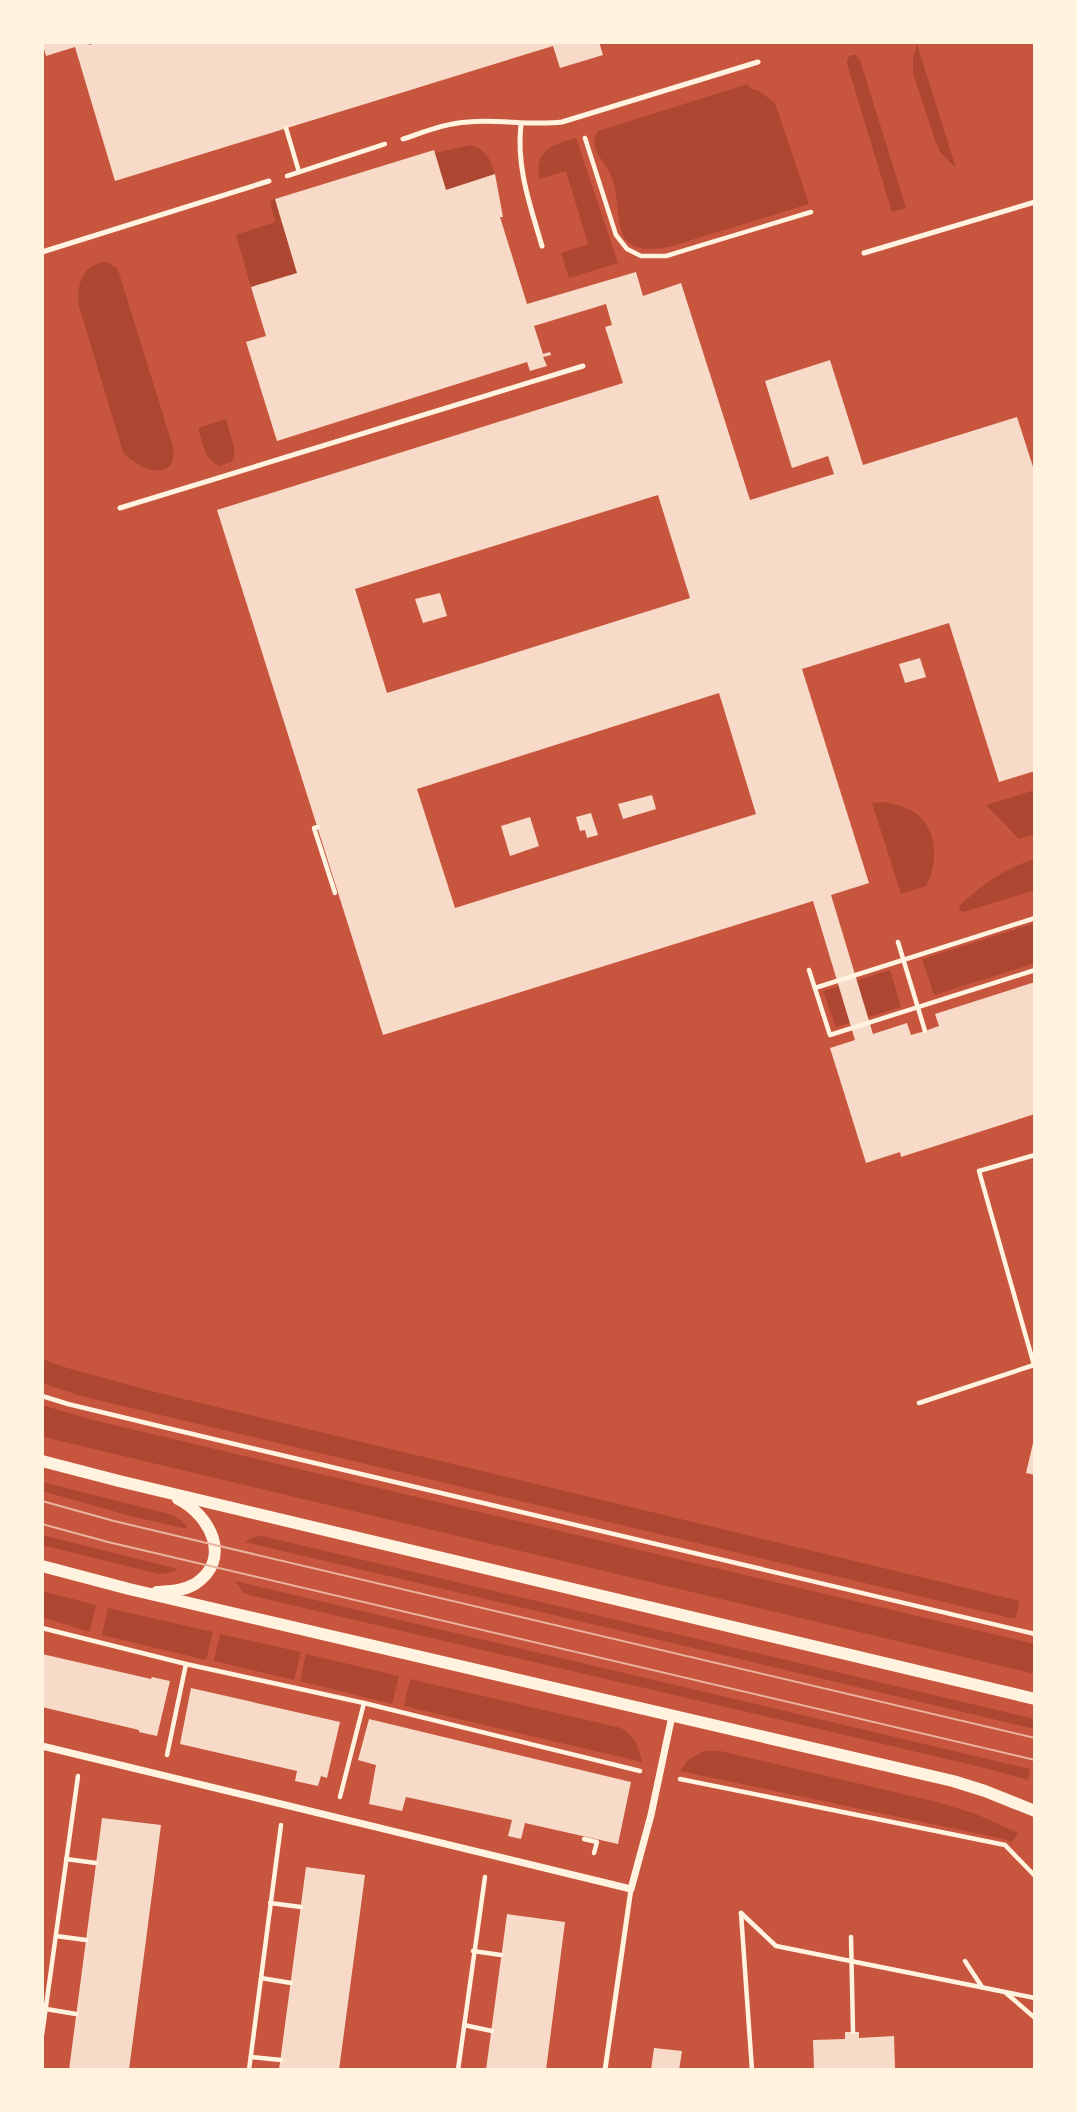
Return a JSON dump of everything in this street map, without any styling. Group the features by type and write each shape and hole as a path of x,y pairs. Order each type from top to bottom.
{"street":[{"path":"42,1461 158,1491 1035,1699"},
{"path":"128,1589 153,1592 182,1589 200,1579 213,1559 215,1545 209,1526 186,1503 158,1491"},
{"path":"42,1566 128,1589 953,1782 985,1791 1035,1811"},
{"path":"42,1746 631,1889 672,1716"}],"lane":[{"path":"403,139 469,121 549,124 758,62"},
{"path":"521,124 519,149 522,179 542,246"},
{"path":"42,253 269,181"},
{"path":"864,253 1035,202"},
{"path":"120,508 583,366"},
{"path":"605,2070 631,1889"}],"path":[{"path":"579,117 616,235 620,243 633,254 666,256 811,212"},
{"path":"286,128 299,172"},
{"path":"269,181 403,139"},
{"path":"318,827 314,828 335,893"},
{"path":"815,988 1035,918"},
{"path":"898,942 925,1031"},
{"path":"808,970 830,1035 1035,970"},
{"path":"919,1403 1034,1365 979,1171 1035,1155"},
{"path":"42,1396 1035,1634"},
{"path":"42,1628 660,1775 1005,1845 1035,1876"},
{"path":"163,1775 186,1664"},
{"path":"335,1817 364,1703"},
{"path":"42,2035 81,1756"},
{"path":"249,2070 280,1826 293,1807"},
{"path":"584,1839 597,1842 594,1853"},
{"path":"66,1859 96,1863"},
{"path":"458,2070 485,1873"},
{"path":"270,1903 301,1907"},
{"path":"752,2070 741,1913 776,1946 1035,1998"},
{"path":"56,1936 86,1940"},
{"path":"851,1937 853,2032"},
{"path":"473,1951 501,1955"},
{"path":"965,1961 982,1988"},
{"path":"261,1978 291,1983"},
{"path":"1005,1992 1035,2018"},
{"path":"46,2009 76,2014"},
{"path":"464,2025 492,2031"},
{"path":"251,2057 281,2060"}],"shaded area":[{"path":"917,44 956,168 941,153 936,143 913,73"},
{"path":"851,55 856,55 860,60 906,208 892,212 847,64"},
{"path":"748,84 749,88 759,91 775,103 809,204 672,246 647,249 630,243 625,239 621,228 613,180 594,144 598,131"},
{"path":"576,138 618,263 569,278 561,253 588,244 566,171 539,179 538,169 547,150"},
{"path":"470,145 487,155 495,174 446,190 435,153"},
{"path":"275,199 297,273 251,287 236,235 275,222 270,201"},
{"path":"106,262 117,268 119,273 173,447 170,466 164,470 147,469 123,452 79,306 82,277 91,267"},
{"path":"226,419 234,447 234,458 220,466 207,455 198,428"},
{"path":"1035,790 1035,834 1019,839 986,805"},
{"path":"872,803 902,806 925,822 934,849 933,869 926,886 901,894"},
{"path":"1035,859 1035,890 964,912 959,910 960,905 995,877"},
{"path":"1035,923 1035,963 934,995 922,959"},
{"path":"890,970 901,1007 836,1027 823,991"},
{"path":"42,1359 155,1392 1020,1601 1015,1619 81,1396 42,1383"},
{"path":"42,1405 89,1419 1035,1644 1035,1674 56,1440 42,1436"},
{"path":"42,1482 173,1515 188,1529 42,1491"},
{"path":"42,1535 178,1569 159,1574 42,1545"},
{"path":"262,1536 1035,1719 1035,1729 245,1542"},
{"path":"235,1581 1030,1769 1028,1780 253,1596 244,1593"},
{"path":"42,1591 96,1605 90,1632 42,1617"},
{"path":"108,1608 213,1632 206,1660 102,1635"},
{"path":"220,1634 301,1652 294,1680 214,1661"},
{"path":"306,1654 399,1676 392,1704 300,1681"},
{"path":"410,1679 621,1728 635,1742 642,1762 404,1706"},
{"path":"704,1751 720,1751 937,1802 976,1814 1018,1833 1012,1842 680,1771 688,1760"}],"building":[{"path":"42,42 88,42 89,45 98,42 599,42 603,55 560,68 553,46 115,181 75,47 46,56"},
{"path":"434,150 446,190 495,174 503,217 500,217 527,304 636,272 643,296 681,283 750,500 834,474 828,456 792,468 765,381 830,360 863,465 1017,417 1035,473 1035,771 999,782 949,623 802,669 869,883 831,895 873,1034 907,1023 911,1035 925,1031 939,1026 935,1014 1035,982 1035,1114 901,1157 900,1152 866,1163 830,1048 855,1040 813,901 383,1035 217,510 623,383 605,327 612,325 606,304 534,326 543,354 550,352 551,355 543,357 547,366 530,371 527,362 277,441 246,342 266,336 251,287 297,273 275,199","holes":["658,495 690,598 387,693 355,589","719,693 756,814 455,908 417,789"]},
{"path":"440,593 447,616 423,623 415,599"},
{"path":"920,658 926,677 905,683 899,664"},
{"path":"652,795 656,809 623,819 618,804"},
{"path":"591,813 598,835 587,838 585,830 580,831 576,817"},
{"path":"530,817 539,846 510,856 501,826"},
{"path":"1035,1439 1035,1475 1026,1473"},
{"path":"42,1654 170,1681 157,1736 42,1707"},
{"path":"191,1688 340,1722 327,1778 321,1776 318,1786 295,1781 297,1771 180,1744"},
{"path":"369,1719 631,1782 618,1844 525,1823 521,1839 508,1836 512,1820 406,1797 402,1811 369,1804 376,1765 358,1760"},
{"path":"102,1818 161,1825 129,2070 69,2070"},
{"path":"306,1867 365,1875 339,2070 279,2070"},
{"path":"507,1914 565,1922 546,2070 486,2070"},
{"path":"845,2032 859,2032 859,2038 894,2036 895,2070 814,2070 813,2040 845,2039"},
{"path":"654,2048 682,2051 679,2070 651,2070"}],"tram line":[{"path":"42,1501 114,1521 1035,1738"},
{"path":"42,1524 108,1542 1035,1760"}]}
